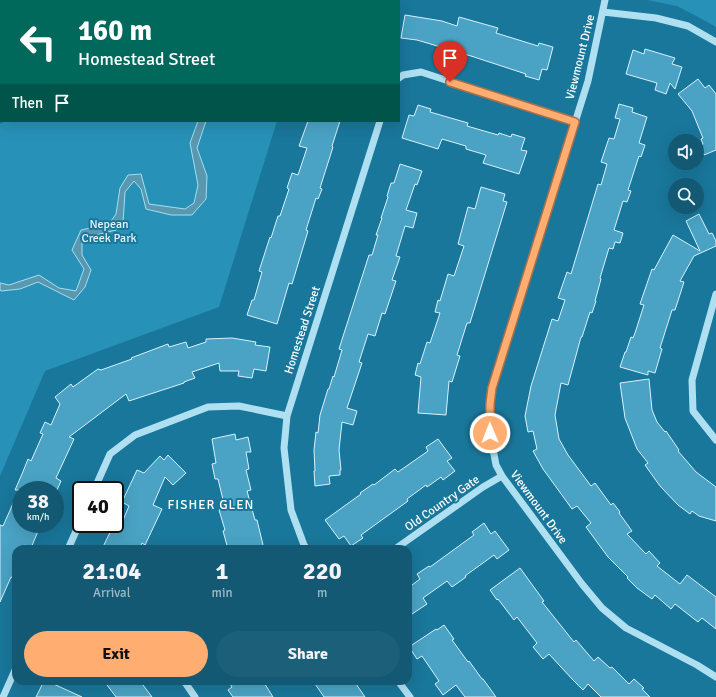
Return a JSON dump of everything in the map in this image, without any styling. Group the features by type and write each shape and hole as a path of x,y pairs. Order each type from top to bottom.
{"street":[{"name":"Viewmount Drive","path":"605,0 588,81 492,388 490,404 490,433 496,465 502,476 582,584 602,608 626,628 697,665 716,677"},
{"path":"603,12 656,18 688,26 716,42"},
{"path":"400,77 403,75 421,72 575,122"},
{"name":"Homestead Street","path":"304,545 291,510 284,448 287,416 380,122"},
{"path":"716,294 692,380 693,411 716,440"},
{"path":"98,481 110,454 135,435 208,407 239,406 287,416"},
{"name":"Old Country Gate","path":"401,545 483,487 502,476"},
{"path":"70,545 75,533"},
{"path":"3,697 12,677"},
{"path":"187,685 195,697"},
{"path":"401,685 410,697"}],"green space":[{"path":"647,0 716,0 716,27 677,6"},
{"name":"Nepean Creek Park","path":"3,122 277,122 219,307 45,371 0,476 0,124"}],"shaded area":[{"path":"198,122 206,122 197,148 207,176 206,199 192,215 171,215 146,209 141,189 134,181 125,192 123,223 116,230 82,237 82,255 91,270 85,287 74,300 38,282 20,289 0,290 0,283 9,285 39,275 59,288 76,291 84,269 72,250 81,230 109,224 116,214 120,188 128,175 141,174 149,204 185,209 194,203 198,185 190,143"}],"building":[{"path":"405,15 442,21 457,26 459,17 498,28 496,33 538,46 539,43 553,47 547,70 542,69 539,80 525,76 526,74 471,56 417,40 401,38"},
{"path":"645,49 675,58 672,64 682,67 675,89 670,83 666,94 655,90 657,83 626,74 633,50 644,54"},
{"path":"698,79 705,88 709,85 716,94 716,150 704,155 704,134 701,134 692,111 678,94"},
{"path":"619,104 633,108 632,112 647,117 639,143 645,145 641,157 639,156 628,190 631,191 627,202 623,201 614,230 623,233 620,243 615,242 613,249 609,248 600,278 596,301 592,313 590,312 581,337 568,385 561,383 555,415 559,439 568,455 591,486 595,483 611,505 613,503 620,512 619,513 632,531 627,534 646,554 649,551 660,563 657,566 680,584 687,575 716,597 716,629 702,618 698,622 675,604 671,609 655,595 652,599 637,588 608,557 586,527 591,523 577,506 572,509 543,469 533,451 537,449 533,431 528,432 525,416 531,386 552,319 558,321 565,300 558,298 567,272 571,274 598,184 601,185 607,164 601,162 609,138 614,139 620,119 615,118"},
{"path":"418,105 431,109 430,112 468,123 467,126 498,135 499,133 511,137 512,134 525,138 521,150 527,151 519,174 483,163 486,155 466,149 466,146 442,139 438,149 402,138 409,115 414,116"},
{"path":"308,122 340,122 320,188 322,189 318,199 316,198 292,284 289,283 277,324 247,315 252,300 254,300 262,272 259,271 278,216 280,216 289,189 287,188 292,173 298,175 307,148 299,146"},
{"path":"400,164 422,171 417,185 415,184 406,210 417,213 413,228 405,226 396,256 400,257 392,280 396,281 385,314 382,313 375,336 368,334 359,362 362,363 347,408 357,411 353,425 342,422 339,450 340,475 329,476 330,484 315,486 314,450 320,415 328,389 333,376 334,377 342,350 339,349 369,255 372,255 378,235 376,235 391,183 394,183"},
{"path":"481,187 505,194 503,201 507,202 470,323 467,323 457,355 460,356 452,382 449,381 446,415 418,413 421,377 415,375 418,363 420,364 427,342 430,343 440,313 435,312 438,300 440,301 448,274 454,276 464,246 458,244 468,207 475,209"},
{"path":"699,214 709,234 712,233 716,241 716,246 694,256 680,281 684,282 675,310 672,310 660,348 662,349 655,373 648,371 648,375 620,367 631,337 633,338 635,333 644,305 640,304 652,269 654,270 673,235 700,251 686,221"},
{"path":"232,338 256,342 255,345 270,347 266,371 254,369 252,378 238,376 239,371 220,371 219,363 192,372 195,378 184,383 129,401 126,394 69,437 74,439 56,478 61,481 19,481 28,459 31,461 43,434 40,433 45,422 51,425 60,404 55,397 71,384 73,387 98,369 101,370 132,359 131,358 168,344 169,347 186,342 188,348 206,342 206,339"},
{"path":"649,379 652,410 657,422 665,432 666,431 679,450 678,451 696,472 716,487 716,521 699,516 692,511 690,514 678,505 660,486 645,465 648,463 637,449 625,418 620,383"},
{"path":"235,434 236,440 248,437 251,452 246,452 249,469 246,470 251,490 247,491 255,520 257,520 263,545 227,545 223,531 225,530 219,510 225,508 218,479 215,479 212,464 216,463 212,439"},
{"path":"438,439 452,458 447,461 455,471 443,480 441,477 427,487 426,485 407,499 408,501 361,535 363,538 352,545 350,545 344,536 339,539 325,520 361,494 360,493 373,484 374,485 395,469 398,472 428,451 426,447"},
{"path":"168,455 186,473 173,485 165,477 153,505 162,509 145,545 142,543 141,545 104,545 110,533 124,533 124,518 129,506 124,503 124,498 137,470 144,473 160,456 164,460"},
{"path":"12,506 12,533 37,533 32,545 12,545 12,577 0,602 0,525 3,526"},
{"path":"484,523 491,534 495,531 509,550 497,559 494,555 452,587 447,581 423,598 427,604 412,614 412,585 420,579 417,574 429,566 430,567 474,535 472,532"},
{"path":"520,568 544,601 542,602 574,642 576,640 594,661 598,657 610,668 612,667 629,684 634,679 644,688 642,689 650,697 601,697 588,684 583,690 549,654 543,659 533,647 537,643 517,617 514,620 490,590"},
{"path":"444,625 454,639 452,640 496,697 465,697 456,685 443,695 435,684 439,681 422,656 417,659 412,652 412,645 436,629 437,630"},
{"path":"42,685 56,685 82,697 36,697"},
{"path":"107,685 143,685 152,697 116,697"},
{"path":"231,685 266,685 273,697 233,697 228,690 232,687"},
{"path":"316,685 357,685 365,697 324,697"}],"district":[{"name":"FISHER GLEN","path":"211,504"}],"route":[{"path":"450,82 575,122 492,388 490,404 490,433"}]}
